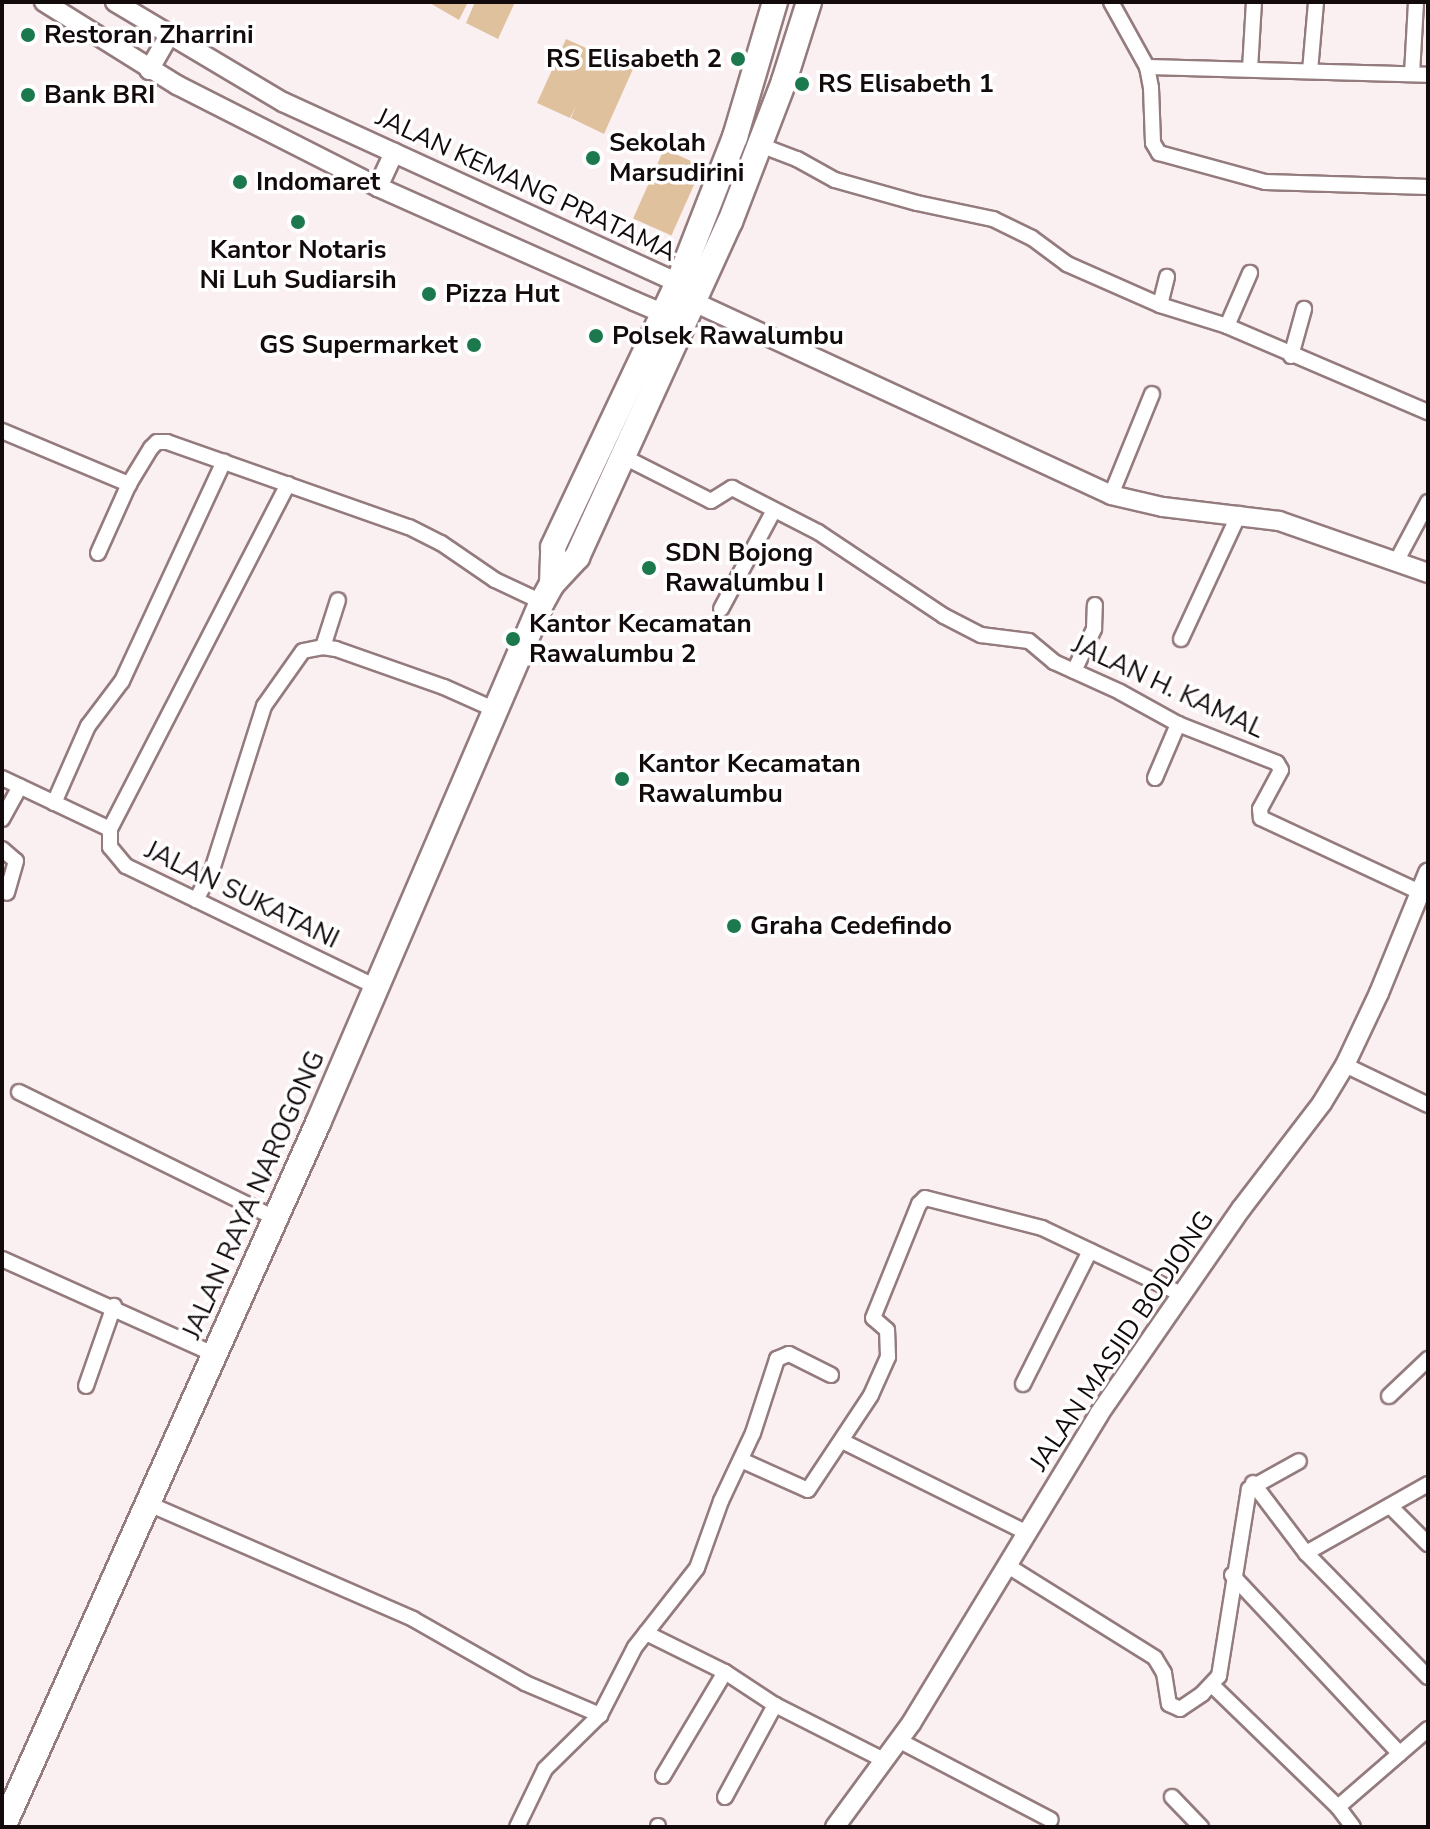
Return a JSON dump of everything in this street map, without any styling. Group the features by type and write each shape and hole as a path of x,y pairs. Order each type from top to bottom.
{"main road":[{"path":"643,386 665,314 686,293 775,2"},
{"path":"643,386 760,145 809,2"},
{"name":"JALAN RAYA NAROGONG","path":"547,593 577,557 624,457 643,386"},
{"name":"JALAN RAYA NAROGONG","path":"3,1827 149,1504 498,711 547,593 553,547 643,386"}],"street":[{"path":"44,2 73,10 149,70 378,187 665,314"},
{"name":"JALAN KEMANG PRATAMA","path":"115,2 283,102 647,270 686,293"},
{"path":"1111,2 1147,67 1153,143 1159,153 1265,182 1428,187"},
{"path":"1250,69 1254,2"},
{"path":"1310,71 1316,2"},
{"path":"1412,74 1416,2"},
{"path":"149,70 169,36"},
{"path":"1147,67 1428,75"},
{"path":"760,145 797,159 835,180 917,203 993,219 1032,238 1067,264 1160,305 1227,326 1291,356 1428,412"},
{"path":"378,187 394,153"},
{"path":"505,245 521,213"},
{"path":"634,301 647,270"},
{"path":"1227,326 1250,273"},
{"path":"1160,305 1167,277"},
{"path":"686,293 1111,495 1186,511 1239,514 1279,521 1428,573"},
{"path":"1291,356 1304,309"},
{"path":"1111,495 1152,394"},
{"path":"2,431 129,484"},
{"path":"98,553 129,484 157,442 224,461 409,527 441,543 495,580 547,593"},
{"name":"JALAN H. KAMAL","path":"624,457 711,501 732,488 818,532 944,616 981,635 1000,640 1029,641 1054,662 1178,724 1279,765 1281,770 1260,809 1264,821 1420,892"},
{"path":"54,803 88,726 122,681 224,461"},
{"path":"2,778 110,829 288,484"},
{"path":"1396,562 1428,502"},
{"path":"721,609 774,510"},
{"path":"1181,639 1239,514"},
{"path":"323,647 338,600"},
{"path":"1074,671 1094,629 1095,605"},
{"path":"196,900 212,870 264,706 295,657 303,651 323,647 444,687 498,711"},
{"path":"1155,778 1178,724"},
{"path":"2,819 20,787"},
{"name":"JALAN SUKATANI","path":"110,829 110,847 119,862 376,987"},
{"path":"2,849 16,861 7,893"},
{"name":"JALAN MASJID BODJONG","path":"835,1827 900,1741 1099,1414 1265,1176 1322,1103 1345,1065 1379,993 1428,873"},
{"path":"1345,1065 1428,1105"},
{"path":"19,1092 275,1218"},
{"path":"741,1460 808,1490 842,1441 871,1395 888,1357 887,1330 873,1318 922,1199 930,1197 1025,1222 1183,1295"},
{"path":"1023,1384 1090,1251"},
{"path":"2,1259 114,1306 213,1354"},
{"path":"86,1386 114,1306"},
{"path":"517,1827 536,1784 553,1758 600,1715 622,1666 697,1568 779,1357 789,1354 831,1375"},
{"path":"1389,1396 1428,1359"},
{"path":"842,1441 1027,1533"},
{"path":"1008,1566 1155,1658 1164,1673 1169,1704 1174,1709 1186,1707 1219,1676 1246,1495 1253,1483 1299,1461"},
{"path":"1253,1483 1306,1553 1428,1677"},
{"path":"1306,1553 1428,1484"},
{"path":"149,1504 413,1619 525,1683 600,1715"},
{"path":"1390,1506 1428,1544"},
{"path":"1232,1575 1400,1754"},
{"path":"646,1633 725,1672 775,1705 884,1760"},
{"path":"663,1776 725,1672"},
{"path":"1212,1685 1338,1807 1353,1827"},
{"path":"725,1797 775,1705"},
{"path":"1338,1807 1428,1729"},
{"path":"900,1741 1051,1820"},
{"path":"1172,1797 1201,1827"}],"shaded area":[{"path":"428,2 468,2 459,20"},
{"path":"475,2 515,2 498,39 466,23"},
{"path":"566,39 633,69 604,134 571,118 576,106 570,118 537,103"},
{"path":"664,149 702,166 671,236 633,218"}],"place":[{"name":"Restoran Zharrini","path":"28,35"},
{"name":"RS Elisabeth 2","path":"738,59"},
{"name":"RS Elisabeth 1","path":"802,84"},
{"name":"Bank BRI","path":"28,95"},
{"name":"Sekolah Marsudirini","path":"593,158"},
{"name":"Indomaret","path":"240,182"},
{"name":"Kantor Notaris Ni Luh Sudiarsih","path":"298,222"},
{"name":"Pizza Hut","path":"429,294"},
{"name":"Polsek Rawalumbu","path":"596,336"},
{"name":"GS Supermarket","path":"474,345"},
{"name":"SDN Bojong Rawalumbu I","path":"649,568"},
{"name":"Kantor Kecamatan Rawalumbu 2","path":"513,639"},
{"name":"Kantor Kecamatan Rawalumbu","path":"622,779"},
{"name":"Graha Cedefindo","path":"734,926"}]}
